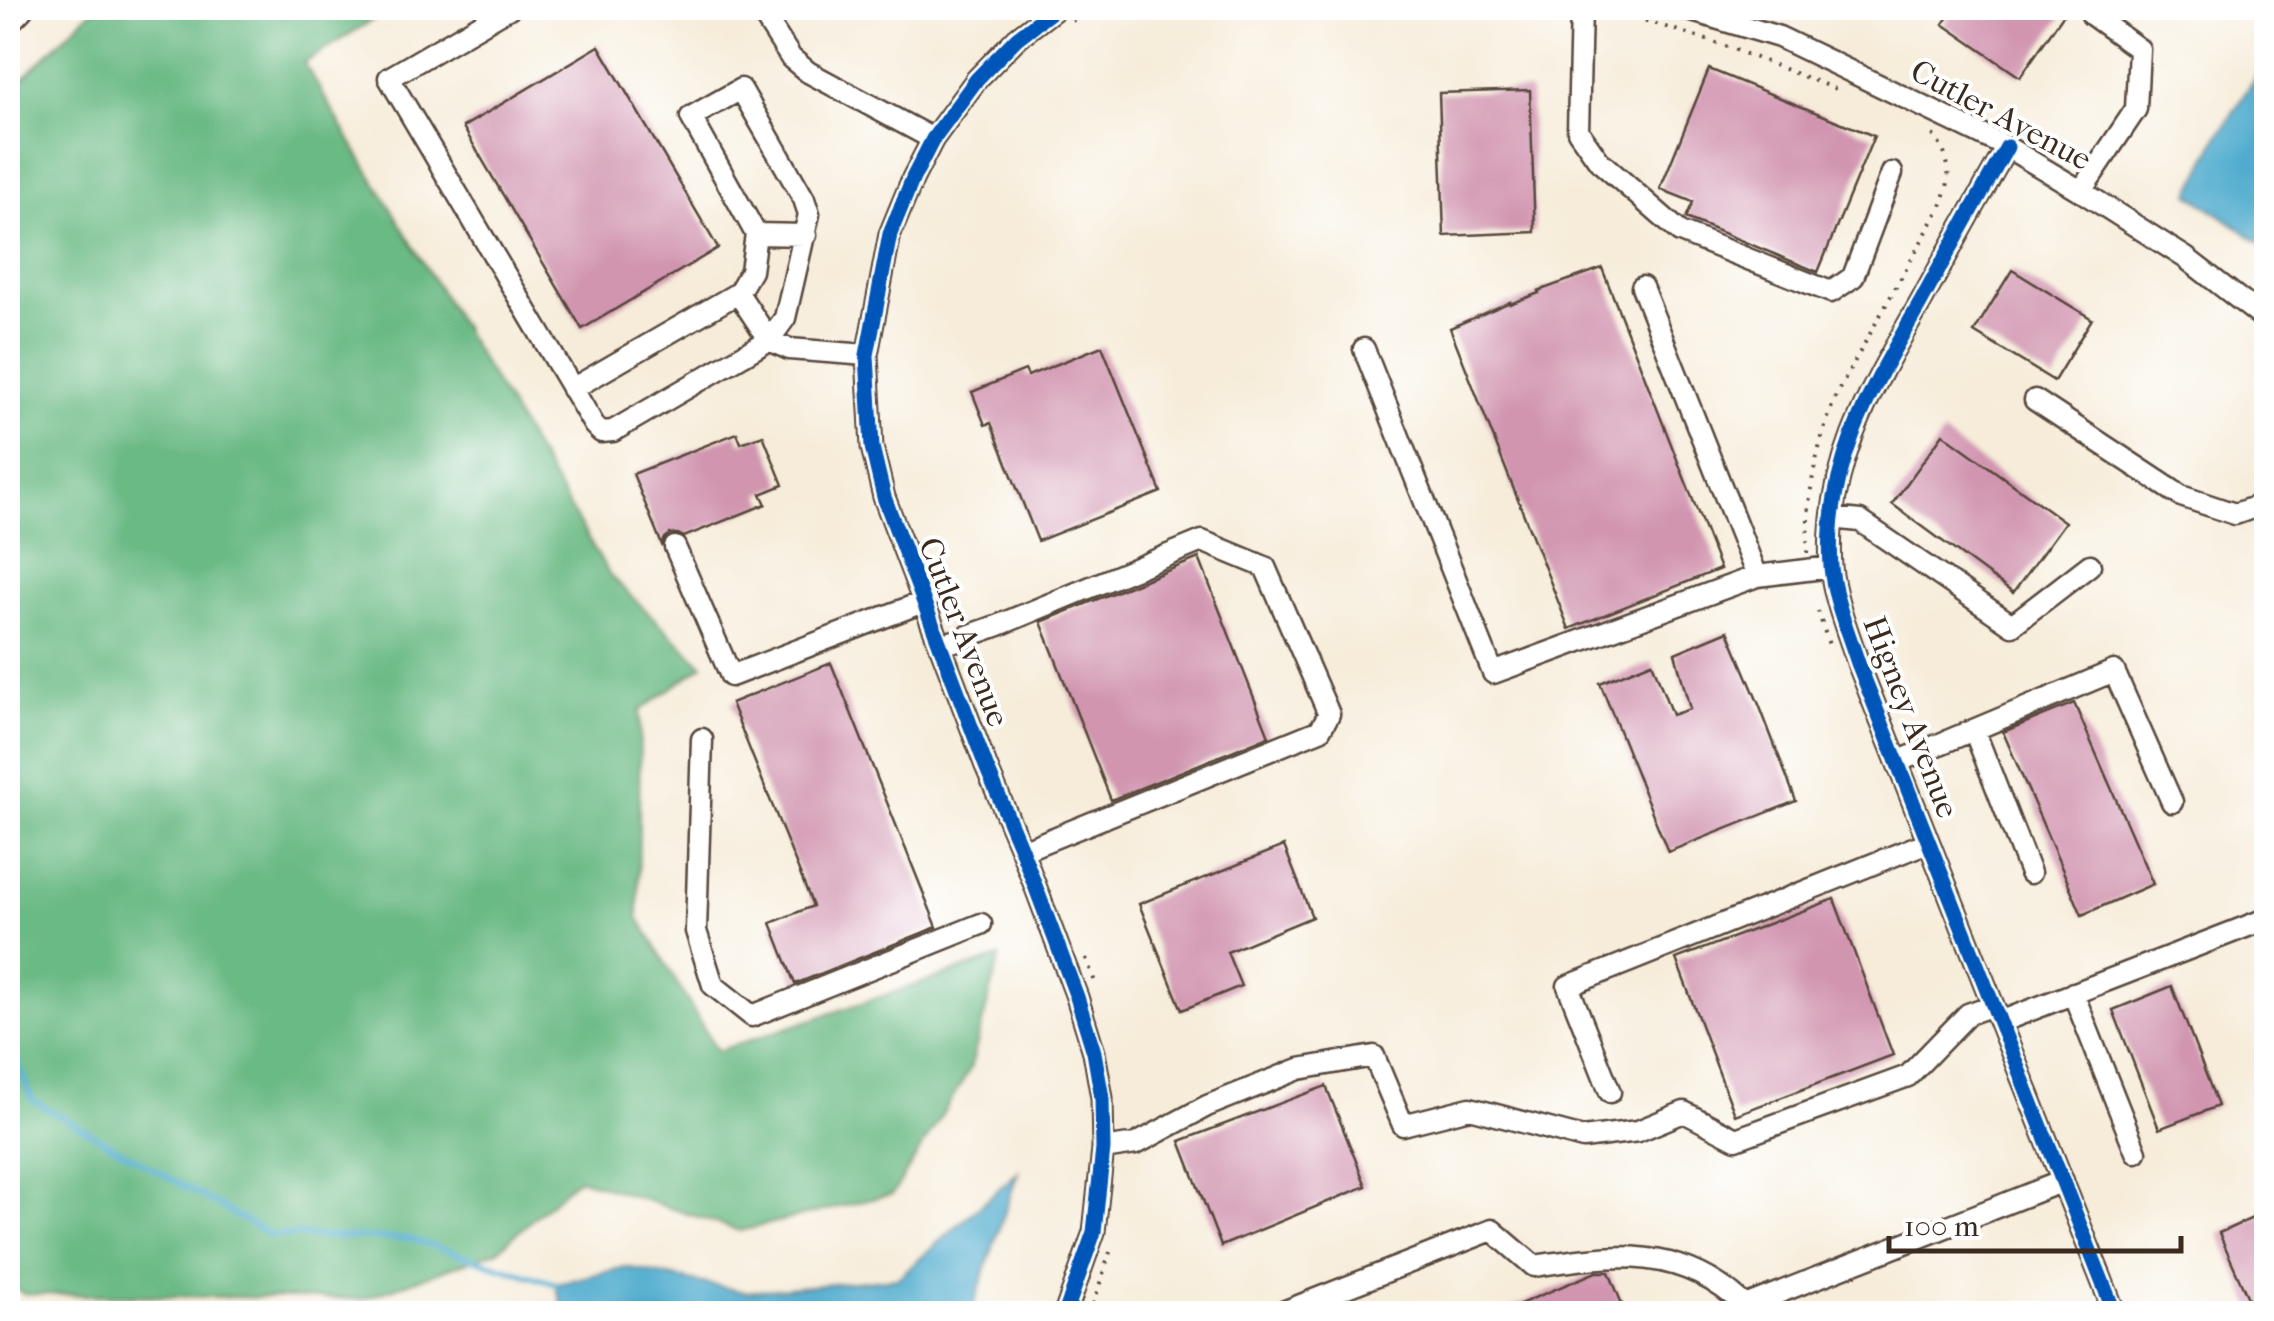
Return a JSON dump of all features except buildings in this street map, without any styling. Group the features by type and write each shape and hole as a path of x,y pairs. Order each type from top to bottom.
{"highway":[{"path":"8,17 17,8"}],"street":[{"path":"509,8 389,78 594,426 601,432 613,430 769,340 785,318 806,235 808,206 741,90 691,117 756,234 751,271 738,292 572,388"},
{"path":"759,8 791,58 808,72 933,139"},
{"name":"Cutler Avenue","path":"1056,8 1017,38 977,80 933,139 890,234 866,355 869,418 884,496 986,766 1022,850 1094,1052 1102,1098 1103,1149 1094,1232 1065,1314"},
{"path":"1581,8 1578,131 1598,161 1680,232 1830,292 1853,277 1892,173"},
{"name":"Cutler Avenue","path":"1682,8 1779,37 2007,148 2186,258 2266,320"},
{"path":"2082,191 2136,109 2139,48 2092,14"},
{"name":"Higney Avenue","path":"2007,148 1866,400 1847,447 1820,568 1836,592 1858,663 2111,1312"},
{"path":"756,234 806,235"},
{"path":"1642,287 1757,576"},
{"path":"738,292 769,340 789,349 866,355"},
{"path":"1364,349 1493,673 1757,576 1820,568"},
{"path":"2036,400 2181,496 2235,514 2266,503"},
{"path":"1832,518 1860,521 2012,625 2090,565"},
{"path":"940,646 1202,541 1265,567 1329,714 1320,730 1022,850"},
{"path":"675,548 731,676 923,602"},
{"path":"1897,762 2114,671 2172,802"},
{"path":"1974,730 2030,873"},
{"path":"702,739 696,931 713,986 752,1016 981,924"},
{"path":"1610,1092 1568,986 1928,842"},
{"path":"1103,1149 1136,1144 1207,1106 1299,1069 1374,1056 1403,1125 1470,1108 1583,1138 1638,1131 1684,1112 1736,1139 1908,1076 1968,1014 1996,1013 2074,994 2266,919"},
{"path":"2074,994 2136,1152"},
{"path":"1278,1314 1492,1230 1534,1266 1599,1256 1660,1260 1700,1272 1745,1306 2063,1182"}],"path":[{"path":"1604,8 1723,45 1846,94"},
{"path":"1830,647 1814,596 1820,568 1807,529 1810,489 1824,425 1838,393 1947,190 1948,161 1940,142 1929,131"}],"green space":[{"path":"94,8 391,8 304,63 611,577 703,665 640,711 638,917 717,1051 1000,957 970,1069 893,1194 740,1231 578,1178 497,1251 363,1299 23,1294 8,1283 8,93"}],"water":[{"path":"2266,67 2266,247 2190,194 2214,143 2261,68"},
{"path":"1018,1172 971,1313 589,1314 562,1306 556,1284 626,1267 746,1292 898,1278"}],"waterway":[{"path":"8,1036 32,1100 270,1235 410,1239 556,1284"}],"cycle path":[{"path":"1056,8 1017,38 977,79 933,139 890,234 867,355 872,447 884,497 1022,851 1094,1052 1102,1098 1103,1149 1094,1232 1065,1314"},
{"path":"2007,147 1886,364 1855,428 1835,494 1831,567 1838,603 1858,663 2115,1314"}]}
